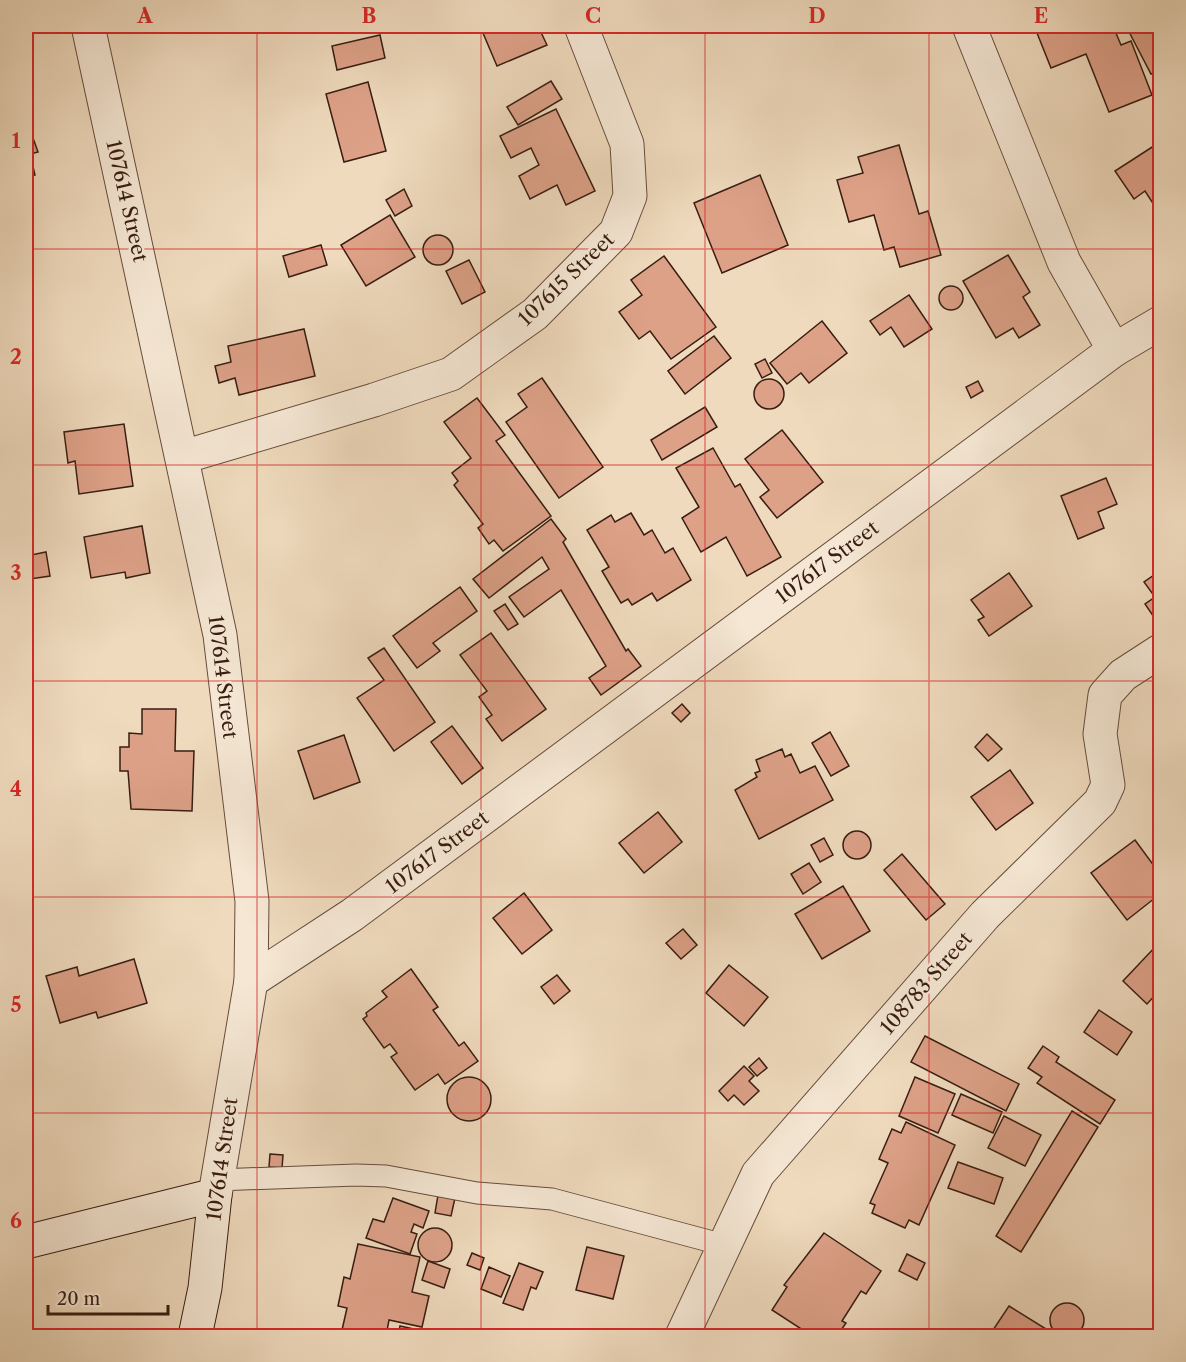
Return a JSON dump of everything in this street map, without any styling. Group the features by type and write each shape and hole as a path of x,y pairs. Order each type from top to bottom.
{"street":[{"name":"107614 Street","path":"88,26 220,635 252,901 251,981 216,1188 205,1288 195,1336"},
{"name":"107615 Street","path":"183,457 374,400 451,374 535,314 616,232 630,196 627,144 581,26"},
{"path":"969,26 1064,262 1114,350"},
{"name":"107617 Street","path":"251,981 352,915 1114,350 1161,323"},
{"name":"108783 Street","path":"682,1336 758,1174 985,915 1100,802 1108,785 1100,734 1105,695 1123,675 1161,651"},
{"path":"26,1242 216,1188"}],"lane":[{"path":"216,1188 356,1175 386,1176 477,1193 552,1199 724,1245"}],"building":[{"path":"480,26 538,26 547,45 497,66"},
{"path":"1057,26 1113,26 1121,45 1131,41 1152,95 1109,112 1086,54 1051,68 1037,33"},
{"path":"1126,26 1155,26 1160,37 1160,79 1157,72 1151,74"},
{"path":"380,35 385,58 337,70 332,46"},
{"path":"551,81 562,99 518,125 507,107"},
{"path":"368,82 386,151 344,162 326,94"},
{"path":"556,109 595,191 566,205 557,185 530,199 519,176 539,165 531,148 511,158 500,136"},
{"path":"33,138 38,152 30,154 35,175 26,178 26,140"},
{"path":"1160,142 1160,205 1156,208 1145,191 1134,199 1115,171"},
{"path":"899,145 919,214 928,211 941,255 900,267 894,247 884,250 874,215 849,222 837,180 863,173 858,157"},
{"path":"760,175 788,245 722,273 694,203"},
{"path":"404,189 412,206 395,216 386,200"},
{"path":"390,215 415,257 366,286 341,245"},
{"path":"438,235 448,240 453,250 448,260 438,265 428,260 423,250 428,240"},
{"path":"321,245 327,265 289,277 283,256"},
{"path":"1008,255 1030,292 1023,297 1040,325 1019,338 1013,328 996,338 963,281"},
{"path":"664,256 716,327 671,359 650,331 639,339 619,312 642,295 631,280"},
{"path":"469,260 485,292 462,304 446,271"},
{"path":"951,286 960,289 963,298 960,307 951,310 942,307 939,298 942,289"},
{"path":"909,295 932,329 904,347 891,327 880,335 870,321"},
{"path":"822,321 847,353 809,383 801,373 787,384 770,363"},
{"path":"304,329 315,376 239,395 235,378 219,383 215,366 231,362 228,346"},
{"path":"714,336 731,358 685,394 668,371"},
{"path":"765,359 772,373 762,378 755,364"},
{"path":"542,378 603,467 559,498 506,422 527,407 518,394"},
{"path":"769,379 775,380 783,388 783,400 775,408 769,409 763,408 755,400 754,394 755,388 763,380"},
{"path":"978,381 983,391 971,398 966,387"},
{"path":"477,398 505,435 496,441 551,516 503,551 494,540 489,544 478,528 483,524 454,485 458,481 452,473 471,458 444,422"},
{"path":"705,407 717,427 662,460 651,440"},
{"path":"124,424 133,486 79,494 75,461 68,463 64,432"},
{"path":"782,430 823,482 777,518 760,497 769,490 745,459"},
{"path":"713,448 735,487 740,484 781,557 747,576 726,537 701,552 682,518 699,507 676,468"},
{"path":"1106,478 1117,504 1098,512 1104,528 1078,539 1061,496"},
{"path":"631,513 644,535 652,530 665,553 673,548 691,580 657,601 652,593 632,605 628,599 621,603 602,571 609,567 587,530 611,515 615,522"},
{"path":"551,519 566,539 563,542 626,651 628,649 641,666 601,695 589,678 606,666 561,590 524,617 509,597 549,569 542,557 489,598 473,579"},
{"path":"142,526 150,573 126,578 125,572 91,578 84,537"},
{"path":"46,552 50,576 30,579 26,556"},
{"path":"1160,571 1160,626 1145,604 1155,597 1144,582"},
{"path":"1009,573 1032,606 989,636 978,620 984,617 971,600"},
{"path":"460,587 477,611 433,643 440,651 417,668 393,636"},
{"path":"26,590 28,590 32,615 26,616"},
{"path":"505,604 518,624 508,630 494,611"},
{"path":"491,633 546,709 502,741 486,719 492,715 479,697 487,691 460,655"},
{"path":"384,648 435,722 394,751 357,698 384,680 368,658"},
{"path":"682,704 690,713 681,722 672,713"},
{"path":"142,709 176,709 175,751 194,751 192,811 131,809 128,771 120,771 120,747 129,747 129,733 142,734"},
{"path":"452,726 483,768 462,784 431,742"},
{"path":"830,732 849,766 831,776 812,743"},
{"path":"987,734 1002,749 988,761 975,747"},
{"path":"344,735 360,782 314,799 298,751"},
{"path":"782,749 785,757 791,754 800,773 815,766 833,800 759,839 735,790 757,777 755,773 760,771 756,760"},
{"path":"1010,770 1033,803 996,830 971,797"},
{"path":"658,812 682,842 644,873 619,843"},
{"path":"857,831 867,835 871,845 867,855 857,859 847,855 843,845 847,835"},
{"path":"824,838 833,855 820,862 811,845"},
{"path":"1135,840 1160,874 1160,894 1127,920 1091,873"},
{"path":"902,854 945,904 926,920 884,870"},
{"path":"809,863 821,882 803,894 791,874"},
{"path":"843,886 870,931 822,959 795,914"},
{"path":"524,893 552,930 522,954 493,918"},
{"path":"683,929 697,945 681,959 666,943"},
{"path":"1156,946 1160,950 1160,990 1147,1004 1123,981"},
{"path":"134,959 147,1003 98,1018 96,1012 60,1023 46,976 77,967 79,976"},
{"path":"729,965 768,997 744,1026 706,993"},
{"path":"411,969 438,1007 433,1010 459,1046 464,1042 478,1061 445,1084 438,1074 415,1090 391,1057 397,1053 390,1044 384,1048 363,1019 367,1016 366,1013 387,997 382,991"},
{"path":"557,975 570,991 554,1004 541,987"},
{"path":"1099,1010 1132,1032 1117,1055 1084,1032"},
{"path":"925,1036 1019,1084 1006,1111 911,1062"},
{"path":"1043,1046 1059,1057 1056,1062 1115,1100 1100,1124 1037,1083 1042,1077 1028,1068"},
{"path":"759,1058 767,1068 757,1076 749,1067"},
{"path":"744,1066 754,1076 749,1081 759,1091 744,1105 734,1095 728,1101 719,1091"},
{"path":"469,1077 484,1084 491,1099 484,1114 469,1121 454,1114 447,1099 454,1084"},
{"path":"915,1077 955,1094 938,1133 899,1116"},
{"path":"961,1094 1002,1112 993,1133 952,1115"},
{"path":"1072,1111 1098,1127 1021,1252 996,1236"},
{"path":"1004,1116 1041,1135 1025,1166 988,1148"},
{"path":"906,1122 955,1145 919,1225 909,1220 905,1228 872,1213 875,1205 870,1203 888,1163 879,1159 892,1129 901,1133"},
{"path":"270,1154 283,1155 282,1168 269,1167"},
{"path":"958,1162 1003,1178 994,1204 948,1188"},
{"path":"438,1195 455,1198 451,1216 435,1213"},
{"path":"393,1198 429,1211 423,1228 414,1224 411,1232 417,1234 410,1254 366,1238 373,1219 384,1222"},
{"path":"435,1228 447,1233 452,1245 447,1257 435,1262 423,1257 418,1245 423,1233"},
{"path":"824,1233 881,1271 866,1294 861,1291 842,1321 846,1323 837,1336 812,1336 772,1310 787,1287 784,1285"},
{"path":"358,1244 420,1257 412,1292 429,1296 422,1327 389,1320 386,1336 368,1336 342,1330 347,1308 338,1306 344,1277 350,1279"},
{"path":"587,1247 624,1256 613,1299 576,1290"},
{"path":"472,1253 484,1258 480,1270 467,1265"},
{"path":"907,1254 925,1263 917,1280 899,1271"},
{"path":"428,1261 450,1269 444,1288 422,1280"},
{"path":"519,1263 543,1272 536,1289 531,1287 523,1310 503,1303"},
{"path":"489,1267 510,1276 501,1297 481,1289"},
{"path":"1067,1303 1079,1308 1084,1320 1079,1332 1067,1337 1055,1332 1050,1320 1055,1308"},
{"path":"1009,1306 1054,1334 1052,1336 989,1336"},
{"path":"400,1326 428,1332 427,1336 398,1336"}]}
